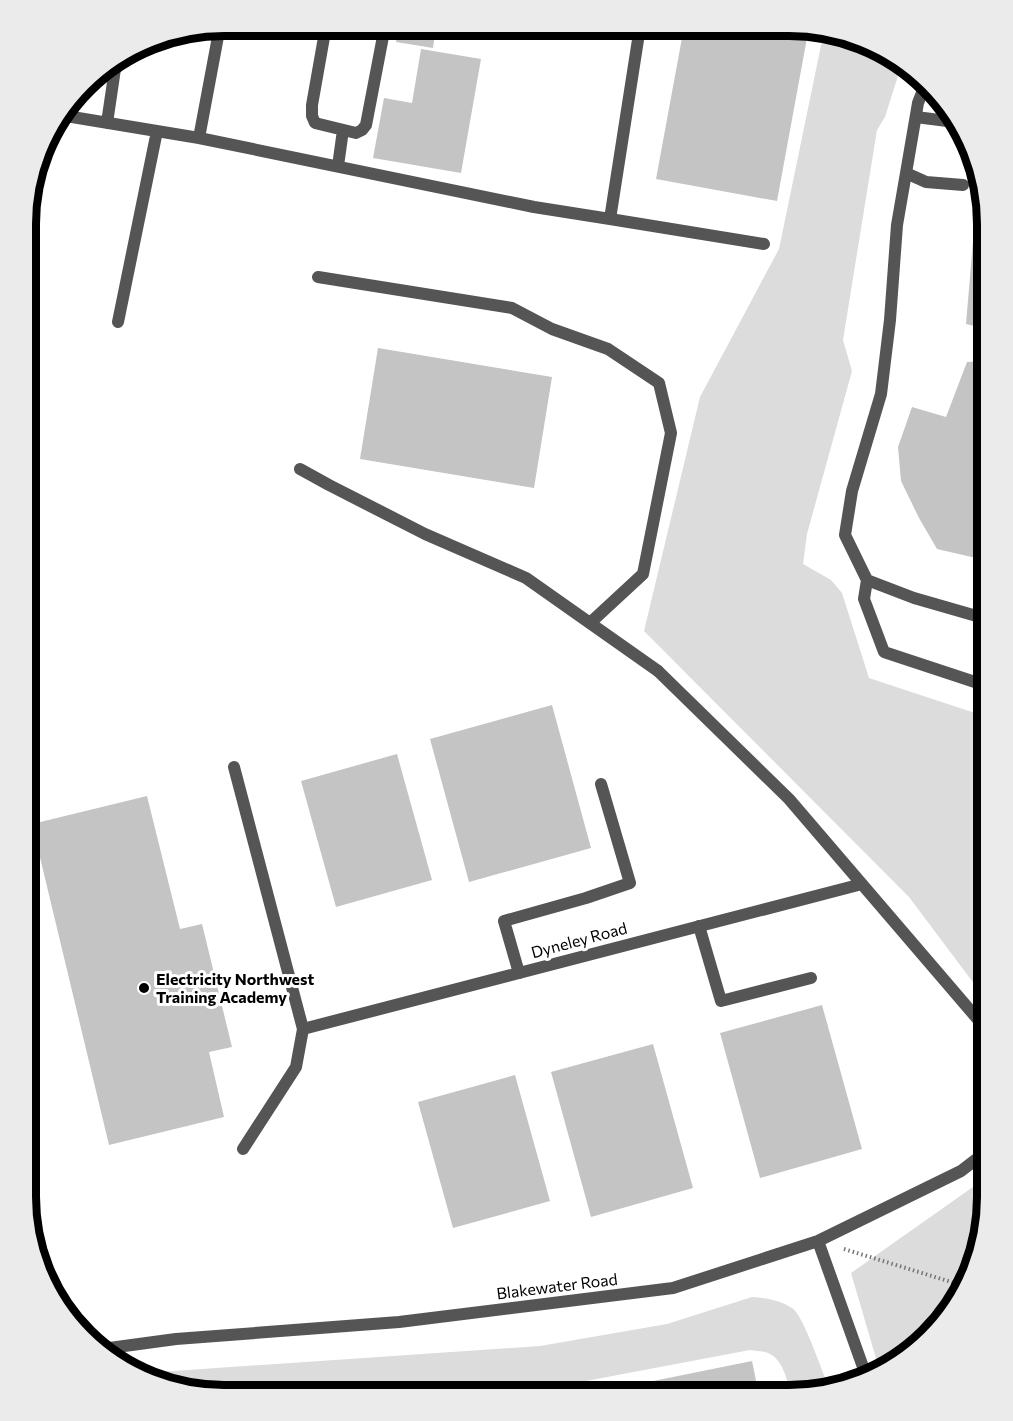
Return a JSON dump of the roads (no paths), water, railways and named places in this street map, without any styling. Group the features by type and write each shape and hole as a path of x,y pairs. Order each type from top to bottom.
{"street":[{"path":"199,138 218,36"},
{"path":"324,36 312,116 315,123 356,133 366,125 383,36"},
{"path":"610,219 639,36"},
{"path":"107,123 115,72"},
{"path":"923,92 918,104 897,225 890,320 881,394 852,491 845,536 867,580 864,599 884,652 977,683"},
{"path":"70,117 199,138 534,207 764,244"},
{"path":"916,117 946,121"},
{"path":"338,166 343,130"},
{"path":"118,322 157,131"},
{"path":"906,173 926,182 963,186"},
{"path":"318,278 512,308 552,328 608,349 659,384 670,433 643,574 590,623"},
{"path":"300,469 425,534 526,578 658,670 789,799 977,1018"},
{"path":"867,580 977,617"},
{"path":"234,767 303,1029 296,1067 243,1149"},
{"path":"519,973 504,921 630,883 601,784"},
{"name":"Dyneley Road","path":"303,1029 862,884"},
{"path":"699,926 721,1001 811,978"},
{"name":"Blakewater Road","path":"113,1348 176,1339 399,1322 673,1288 818,1241 961,1171 977,1159"},
{"path":"818,1241 863,1370"}],"place":[{"name":"Electricity Northwest Training Academy","path":"144,988"}]}
